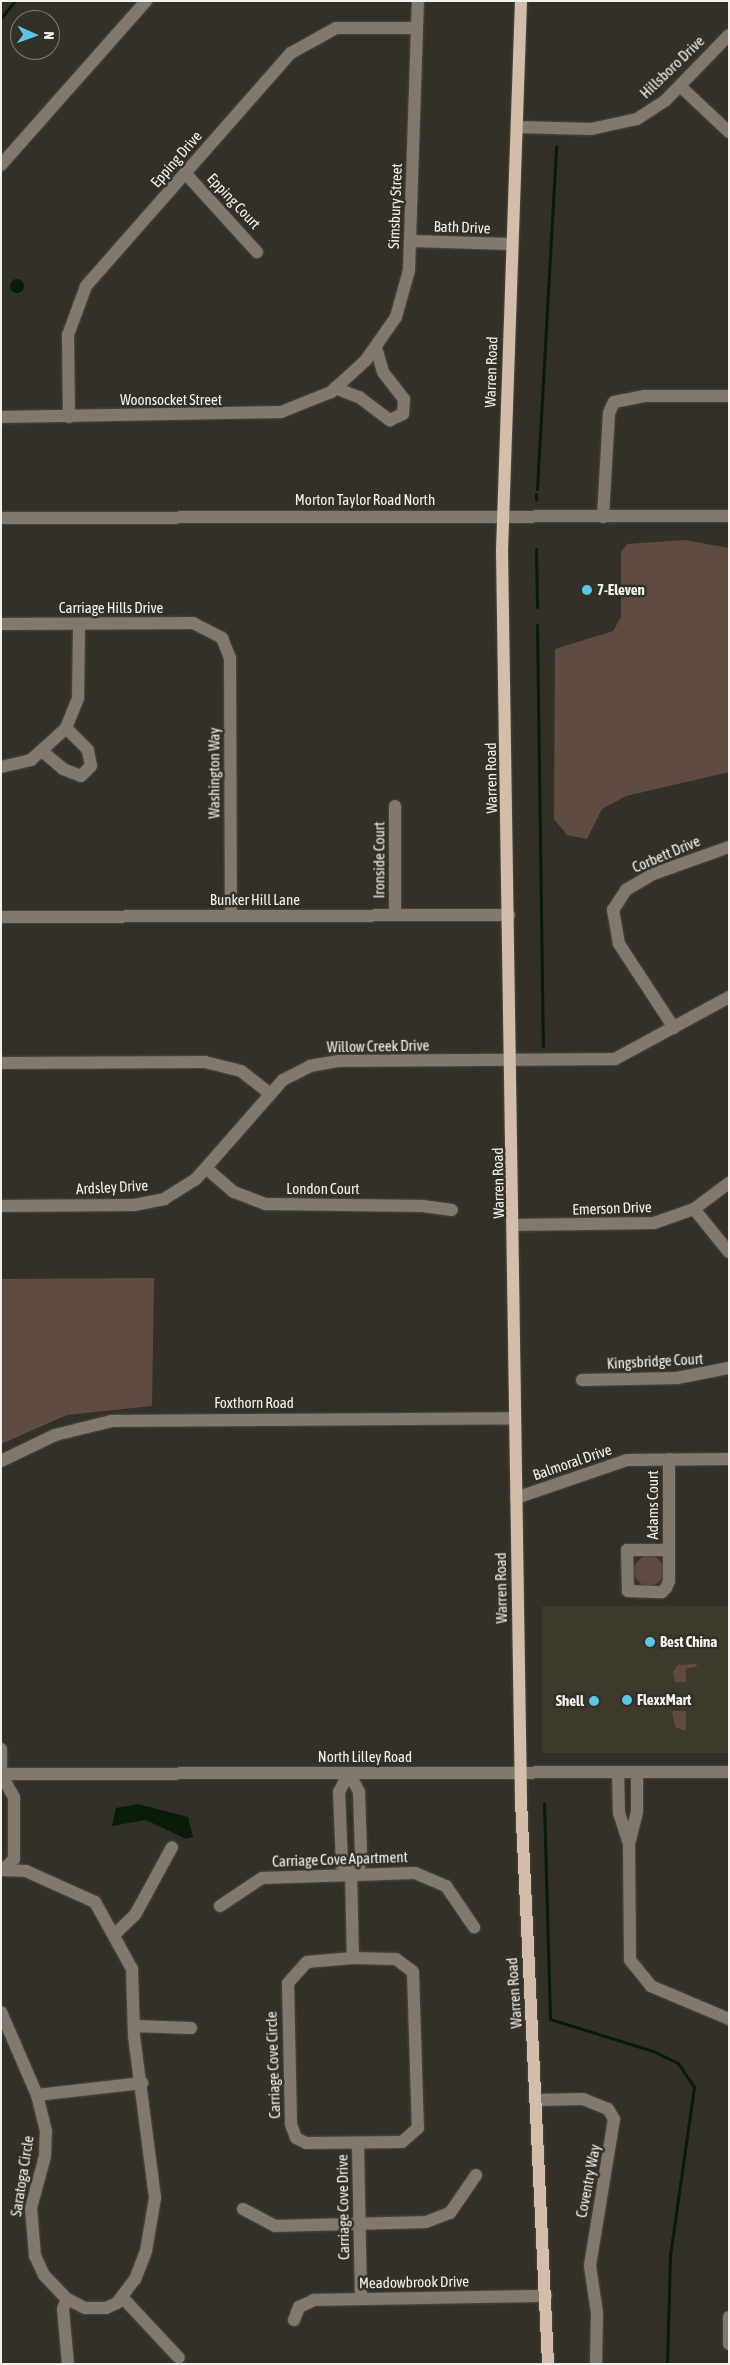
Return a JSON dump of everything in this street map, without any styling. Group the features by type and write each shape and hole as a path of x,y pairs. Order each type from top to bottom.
{"main road":[{"name":"Warren Road","path":"521,1 502,517 513,1060 515,1418 521,1773 548,2364"}],"street":[{"path":"1,165 146,1"},
{"name":"Simsbury Street","path":"335,388 376,348 400,305 410,242 418,1"},
{"name":"Epping Drive","path":"69,416 68,335 78,300 185,173 308,40 346,26 417,28"},
{"name":"Hillsboro Drive","path":"517,128 619,126 653,110 680,86 729,35"},
{"path":"680,86 729,132"},
{"name":"Epping Court","path":"185,173 257,252"},
{"name":"Bath Drive","path":"410,242 512,244"},
{"path":"335,388 359,397 390,420 403,414 404,399 383,372 376,348"},
{"name":"Woonsocket Street","path":"1,417 264,415 298,407 335,388"},
{"path":"602,517 610,413 614,402 644,396 729,396"},
{"name":"Morton Taylor Road North","path":"1,518 729,516"},
{"name":"Carriage Hills Drive","path":"1,624 194,623 218,634"},
{"path":"1,767 24,763 43,752 66,728 78,699 79,624"},
{"name":"Washington Way","path":"218,634 230,658 231,916"},
{"path":"43,752 81,776 91,766 88,750 66,728"},
{"name":"Ironside Court","path":"395,806 395,915"},
{"name":"Corbett Drive","path":"674,1028 619,944 613,910 626,890 653,874 729,847"},
{"name":"Bunker Hill Lane","path":"1,918 509,915"},
{"name":"Willow Creek Drive","path":"270,1094 294,1073 326,1062 615,1058 729,997"},
{"path":"1,1063 205,1062 241,1071 270,1094"},
{"name":"Ardsley Drive","path":"1,1206 148,1204 180,1192 206,1168 270,1094"},
{"name":"London Court","path":"206,1168 234,1192 266,1204 423,1206 452,1210"},
{"name":"Emerson Drive","path":"515,1226 636,1226 694,1209 729,1183"},
{"path":"694,1209 729,1252"},
{"name":"Kingsbridge Court","path":"582,1380 677,1378 729,1368"},
{"name":"Foxthorn Road","path":"1,1461 54,1435 112,1421 515,1418"},
{"name":"Adams Court","path":"669,1459 669,1550 666,1588 662,1592 628,1591 627,1550 669,1550"},
{"name":"Balmoral Drive","path":"516,1498 627,1460 729,1460"},
{"path":"1,1749 1,1774 14,1797 14,1859 2,1868"},
{"path":"618,1772 619,1812 628,1843"},
{"path":"637,1772 637,1812 628,1843 628,1948 634,1969 651,1986 729,2019"},
{"name":"North Lilley Road","path":"1,1774 729,1772"},
{"path":"349,1773 339,1792 342,1865 350,1872 352,1958"},
{"path":"349,1773 359,1792 361,1852 360,1864 350,1872"},
{"path":"115,1934 135,1915 172,1847"},
{"path":"2,1868 26,1871 94,1902 115,1934 133,1976 134,2026 155,2198 146,2251 122,2297 180,2358"},
{"name":"Carriage Cove Apartment","path":"220,1906 262,1878 350,1872 415,1873 438,1880 457,1897 474,1927"},
{"name":"Carriage Cove Circle","path":"352,1958 400,1960 413,1972 416,1988 418,2128 406,2141 358,2144 306,2144 296,2138 291,2124 288,1983 307,1962 352,1958"},
{"name":"Saratoga Circle","path":"1,2012 37,2095 46,2142 31,2208 32,2239 44,2275 67,2300 97,2310 122,2297"},
{"path":"134,2026 191,2028"},
{"path":"37,2095 142,2083"},
{"name":"Coventry Way","path":"536,2100 583,2100 608,2109 614,2119 590,2266 597,2314 596,2364"},
{"name":"Carriage Cove Drive","path":"358,2144 361,2299"},
{"path":"243,2209 274,2226 359,2224 441,2218 455,2208 476,2175"},
{"name":"Meadowbrook Drive","path":"294,2320 298,2308 309,2301 546,2296"},
{"path":"67,2300 63,2309 68,2364"},
{"path":"729,2317 729,2344"}],"shaded area":[{"path":"14,279 20,279 24,286 20,293 14,293 10,289 10,283"},
{"path":"685,540 729,548 729,772 626,796 602,809 587,839 567,835 554,819 555,649 613,631 621,617 621,552 627,544"},
{"path":"154,1278 152,1406 67,1415 1,1444 1,1279"},
{"path":"649,1556 660,1560 664,1571 660,1582 649,1586 638,1582 634,1571 638,1560"},
{"path":"542,1606 729,1606 729,1753 542,1753"},
{"path":"695,1664 698,1666 686,1669 686,1682 675,1682 673,1672 678,1665"},
{"path":"672,1711 686,1711 686,1731 675,1727"},
{"path":"138,1804 188,1817 193,1837 186,1839 146,1820 112,1826 116,1808"}],"waterway":[{"path":"1,18 15,1"},
{"path":"537,489 556,147"},
{"path":"536,494 536,499"},
{"path":"536,549 537,607"},
{"path":"537,625 543,1046"},
{"path":"544,1803 550,2019 653,2051 678,2063 694,2087 670,2256 667,2364"}],"place":[{"name":"7-Eleven","path":"587,590"},
{"name":"Best China","path":"650,1642"},
{"name":"FlexxMart","path":"627,1700"},
{"name":"Shell","path":"594,1701"}]}
